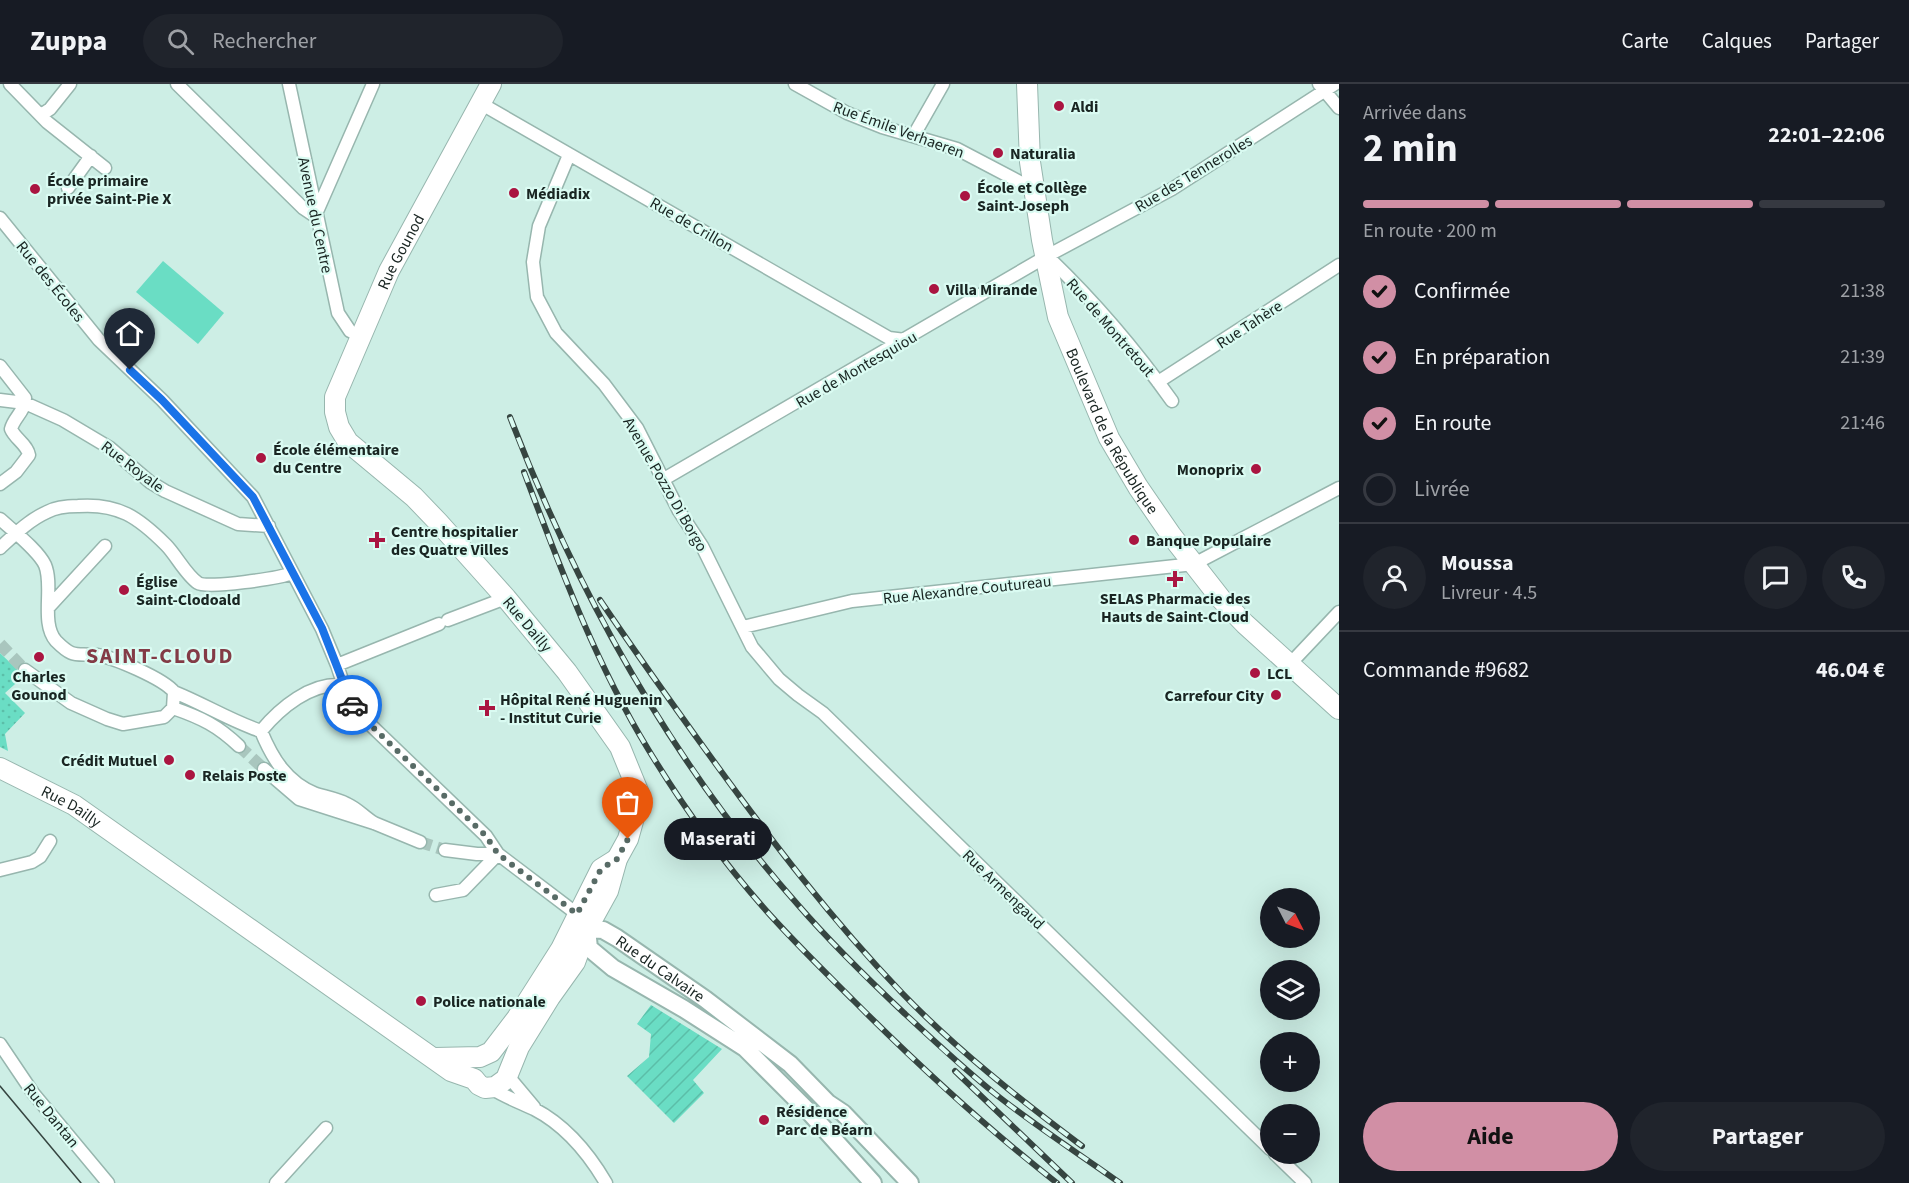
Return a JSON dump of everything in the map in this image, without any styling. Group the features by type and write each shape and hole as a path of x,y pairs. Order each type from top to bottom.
{"main road":[{"name":"Rue Gounod","path":"339,426 335,412 335,397 389,271 492,84"},
{"name":"Boulevard de la République","path":"1026,84 1030,162 1042,240 1058,317 1109,438 1138,487 1194,564 1237,617 1339,709"},
{"name":"Rue Dailly","path":"339,426 348,442 414,498 506,598 567,672 620,747 640,796 628,839 617,859 608,891 561,949 510,1028 473,1070 483,1084"},
{"name":"Rue Dailly","path":"0,768 74,805 451,1071 483,1084 503,1083 550,996 575,962 582,921"},
{"name":"Rue du Calvaire","path":"582,921 603,930 705,999 790,1064 828,1103 843,1113 910,1183"},
{"name":"Rue du Calvaire","path":"582,921 589,948 613,968 745,1048 799,1101 873,1183"},
{"path":"435,1058 499,1053 505,1057 509,1071"}],"street":[{"path":"10,84 41,115 105,168"},
{"path":"41,115 50,109 70,84"},
{"path":"177,84 303,208 315,216 373,84"},
{"name":"Avenue du Centre","path":"289,84 315,216 338,314 350,331 360,336"},
{"name":"Rue Émile Verhaeren","path":"795,84 847,114 957,149 1035,190"},
{"path":"914,135 943,84"},
{"path":"1326,86 1339,108"},
{"name":"Rue des Tennerolles","path":"1047,256 1172,189 1326,86"},
{"name":"Rue de Crillon","path":"480,103 890,338 905,340"},
{"name":"Avenue Pozzo Di Borgo","path":"569,154 539,226 533,262 537,297 556,333 604,384 637,428 679,511 702,546 743,627"},
{"path":"68,188 91,156"},
{"name":"Rue des Écoles","path":"0,218 99,340 162,400 253,497 322,628 343,685 356,711 486,836 498,854 582,921"},
{"name":"Rue de Montesquiou","path":"664,479 1047,256"},
{"name":"Rue de Montretout","path":"1047,256 1072,280 1139,356 1172,401"},
{"name":"Rue Tahère","path":"1158,382 1339,265"},
{"path":"0,366 24,396 23,411 11,429 13,435 28,450 29,455 16,472 0,484"},
{"name":"Rue Royale","path":"0,400 25,403 63,420 97,439 150,482 165,491 238,524 269,526"},
{"path":"1194,564 1339,488"},
{"path":"0,548 16,533 53,509 104,505 132,516 146,525 173,552 194,580 204,586 292,573"},
{"path":"0,519 44,563 48,575 48,608 52,634 71,654 98,655 154,676 174,692 261,731 274,760 297,783 317,794 346,803 374,823"},
{"path":"48,608 105,546"},
{"name":"Rue Alexandre Coutureau","path":"743,627 852,601 1194,564"},
{"path":"337,665 506,598"},
{"path":"1288,665 1339,612"},
{"name":"Rue Armengaud","path":"743,627 752,647 779,679 798,696 823,713 1260,1139"},
{"path":"25,670 71,703 123,724 164,717 174,708 174,692"},
{"path":"261,731 277,712 293,701 321,687 331,684 343,685"},
{"path":"174,708 209,722 240,746"},
{"path":"264,769 299,799 374,823 420,842"},
{"path":"0,870 33,862 40,857 50,841"},
{"path":"445,850 498,854"},
{"path":"436,895 463,890 498,854"},
{"path":"645,988 658,968"},
{"name":"Rue Dantan","path":"0,1044 33,1093 108,1183"},
{"path":"509,1071 539,1112"},
{"path":"483,1084 508,1099 539,1112 571,1136 593,1160 606,1183"},
{"path":"276,1183 326,1128"},
{"path":"1285,1164 1305,1183"}],"green space":[{"path":"163,261 224,313 198,344 136,292"},
{"path":"0,653 24,676 5,693 25,713 5,734 8,751 0,747"},
{"path":"651,1005 722,1049 693,1080 704,1093 674,1123 627,1076 649,1057 651,1034 637,1024"}],"tunnel":[{"path":"0,644 25,670"},
{"path":"239,746 264,769"},
{"path":"420,842 445,850"}],"tram line":[{"path":"0,1086 81,1183"}],"railway":[{"path":"510,417 566,548 633,675 670,736 710,795 753,851 837,948 948,1054 1009,1105 1120,1183"},
{"path":"524,472 580,614 611,682 661,770 717,850 747,888 808,955 928,1073 1057,1183"},
{"path":"600,600 755,818 850,936 902,993 966,1054 1082,1146"},
{"path":"955,1071 1072,1183"}],"way so far":[{"path":"352,705 486,836 498,854 577,914 601,869 617,859 628,839"}],"place":[{"name":"Aldi","path":"1059,106"},
{"name":"Naturalia","path":"998,153"},
{"name":"École primaire privée Saint-Pie X","path":"35,189"},
{"name":"Médiadix","path":"514,193"},
{"name":"École et Collège Saint-Joseph","path":"965,196"},
{"name":"Villa Mirande","path":"934,289"},
{"name":"École élémentaire du Centre","path":"261,458"},
{"name":"Monoprix","path":"1256,469"},
{"name":"Centre hospitalier des Quatre Villes","path":"377,540"},
{"name":"Banque Populaire","path":"1134,540"},
{"name":"SELAS Pharmacie des Hauts de Saint-Cloud","path":"1175,579"},
{"name":"Église Saint-Clodoald","path":"124,590"},
{"name":"Charles Gounod","path":"39,657"},
{"name":"LCL","path":"1255,673"},
{"name":"Carrefour City","path":"1276,695"},
{"name":"Hôpital René Huguenin - Institut Curie","path":"487,708"},
{"name":"Crédit Mutuel","path":"169,760"},
{"name":"Relais Poste","path":"190,775"},
{"name":"Maserati","path":"628,839"},
{"name":"Police nationale","path":"421,1001"},
{"name":"Résidence Parc de Béarn","path":"764,1120"}],"district":[{"name":"SAINT-CLOUD","path":"160,655"}],"route":[{"path":"130,370 162,400 253,497 322,628 352,705"}]}
